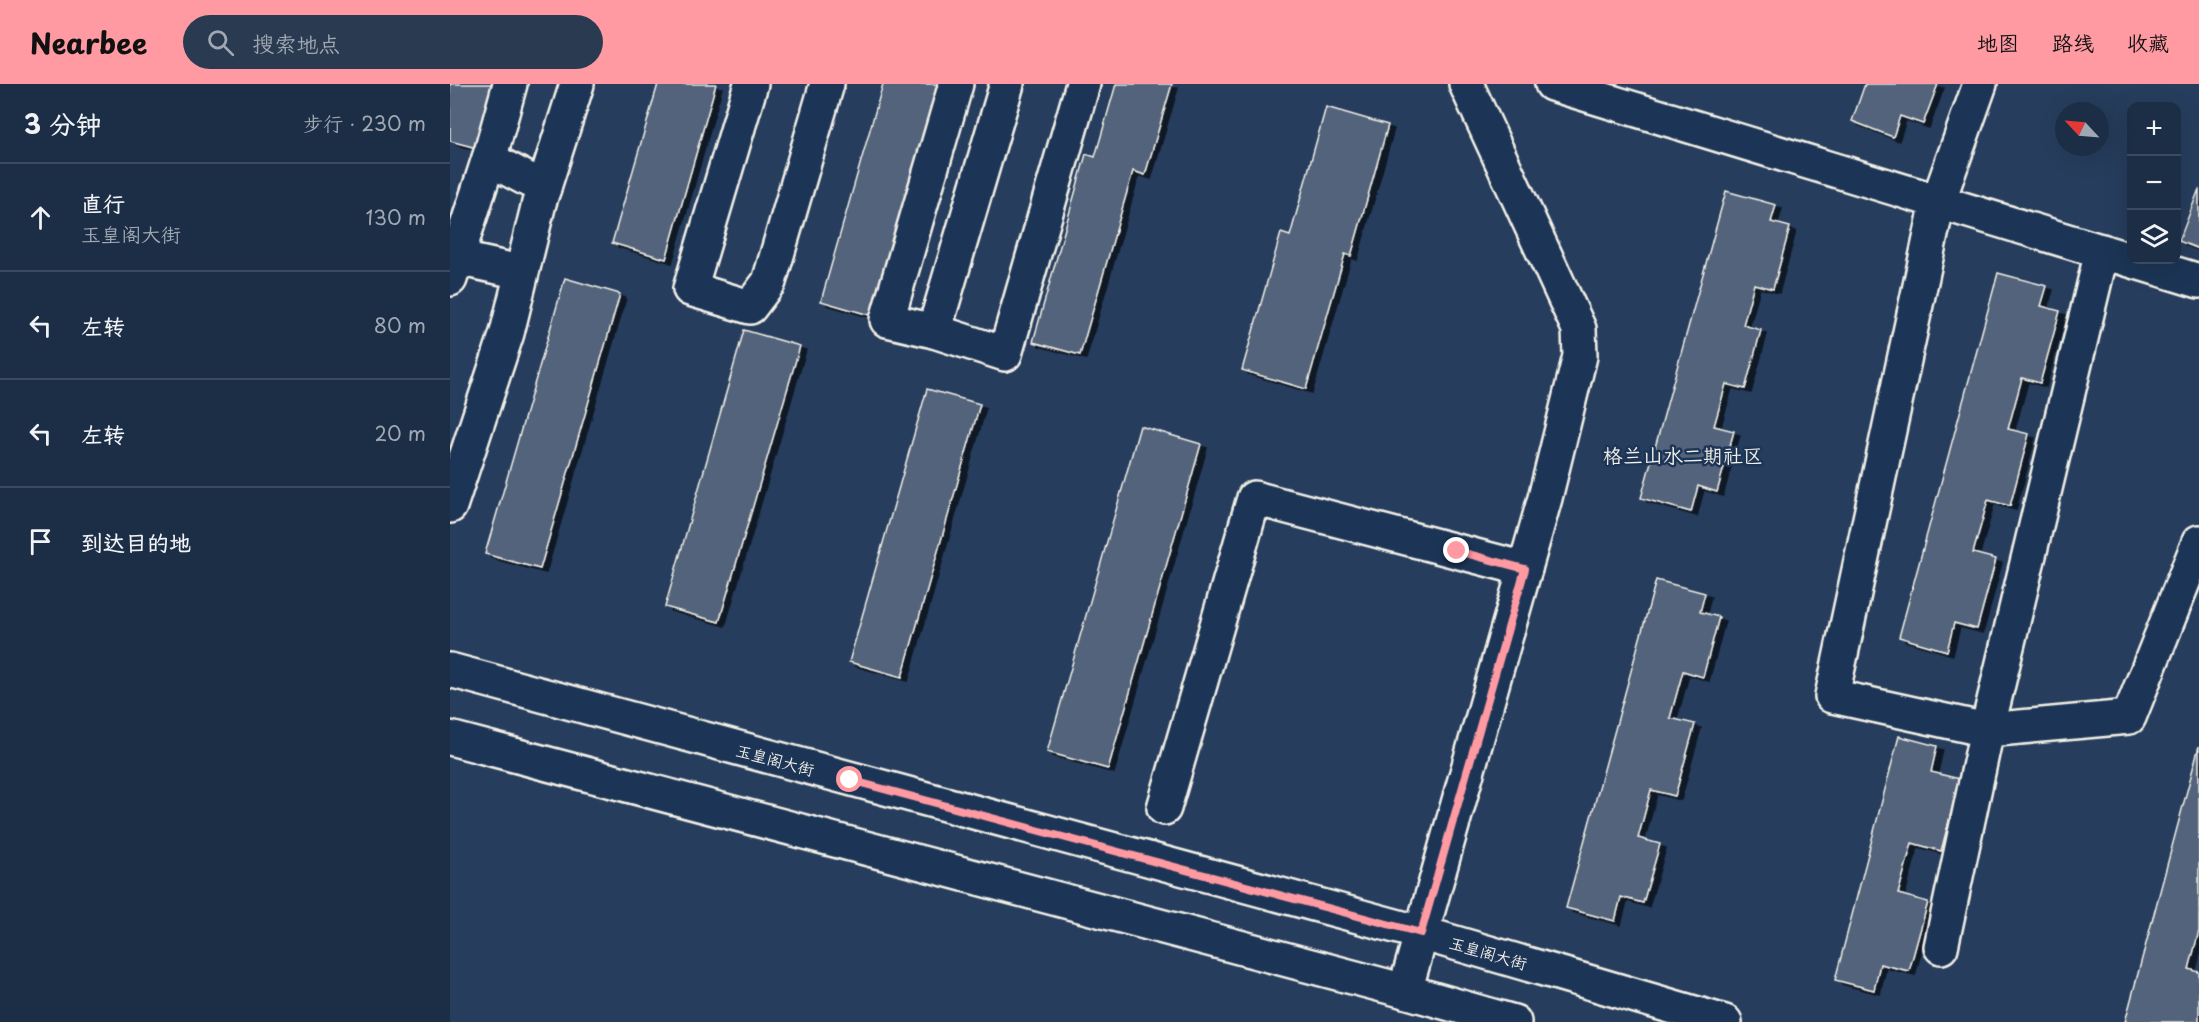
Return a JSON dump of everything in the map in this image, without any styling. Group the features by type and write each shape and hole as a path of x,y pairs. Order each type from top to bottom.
{"street":[{"path":"510,84 489,159 453,269 520,272"},
{"path":"450,506 507,333 520,272 577,84"},
{"path":"752,84 690,289 750,307 769,282 827,84"},
{"path":"956,84 887,320 1005,354 1083,84"},
{"path":"934,332 1007,84"},
{"path":"1405,991 1525,569 1580,356 1579,329 1466,84"},
{"path":"1552,84 1635,96 1938,202 2199,281"},
{"path":"1980,84 1938,202 1832,696 1987,730 2129,717 2199,542"},
{"path":"489,159 544,188"},
{"path":"1941,947 1987,730 2102,251"},
{"path":"1164,808 1254,498 1525,569"},
{"name":"玉皇阁大街","path":"450,670 1421,933 1725,1022"},
{"path":"450,738 1405,991 1514,1022"}],"building":[{"path":"450,84 496,84 477,148 450,141"},
{"path":"658,84 716,84 666,259 612,243"},
{"path":"883,84 939,84 873,316 821,301"},
{"path":"1116,84 1172,84 1145,175 1133,171 1080,355 1033,342 1086,154 1095,157"},
{"path":"1865,84 1938,84 1923,124 1900,116 1893,137 1852,121"},
{"path":"1326,107 1388,125 1351,256 1345,254 1306,389 1242,370 1281,233 1290,236"},
{"path":"2199,189 2199,249 2181,242 2181,236"},
{"path":"1726,191 1776,205 1771,222 1790,227 1773,289 1754,284 1743,325 1761,330 1745,389 1726,384 1714,426 1734,431 1717,492 1698,486 1691,512 1641,498"},
{"path":"1998,273 2047,286 2041,306 2060,311 2040,383 2022,378 2008,429 2029,434 2010,506 1988,500 1973,553 1996,559 1977,629 1954,623 1947,651 1899,637"},
{"path":"565,278 620,294 540,569 485,554"},
{"path":"744,330 800,346 719,622 665,607"},
{"path":"927,389 980,404 902,677 849,662"},
{"path":"1140,426 1201,444 1108,769 1047,752"},
{"path":"1656,580 1705,593 1700,612 1719,617 1703,677 1683,671 1670,718 1695,724 1675,796 1651,790 1638,838 1660,844 1643,903 1621,897 1615,921 1566,908"},
{"path":"1899,736 1937,746 1931,772 1960,779 1941,851 1912,843 1898,894 1928,902 1909,971 1880,964 1874,990 1835,980"},
{"path":"2199,746 2199,931 2189,969 2199,972 2199,1020 2198,1022 2125,1022"}],"district":[{"name":"格兰山水二期社区","path":"1683,456"}],"route":[{"path":"850,780 1421,933 1525,569 1457,551"}]}
